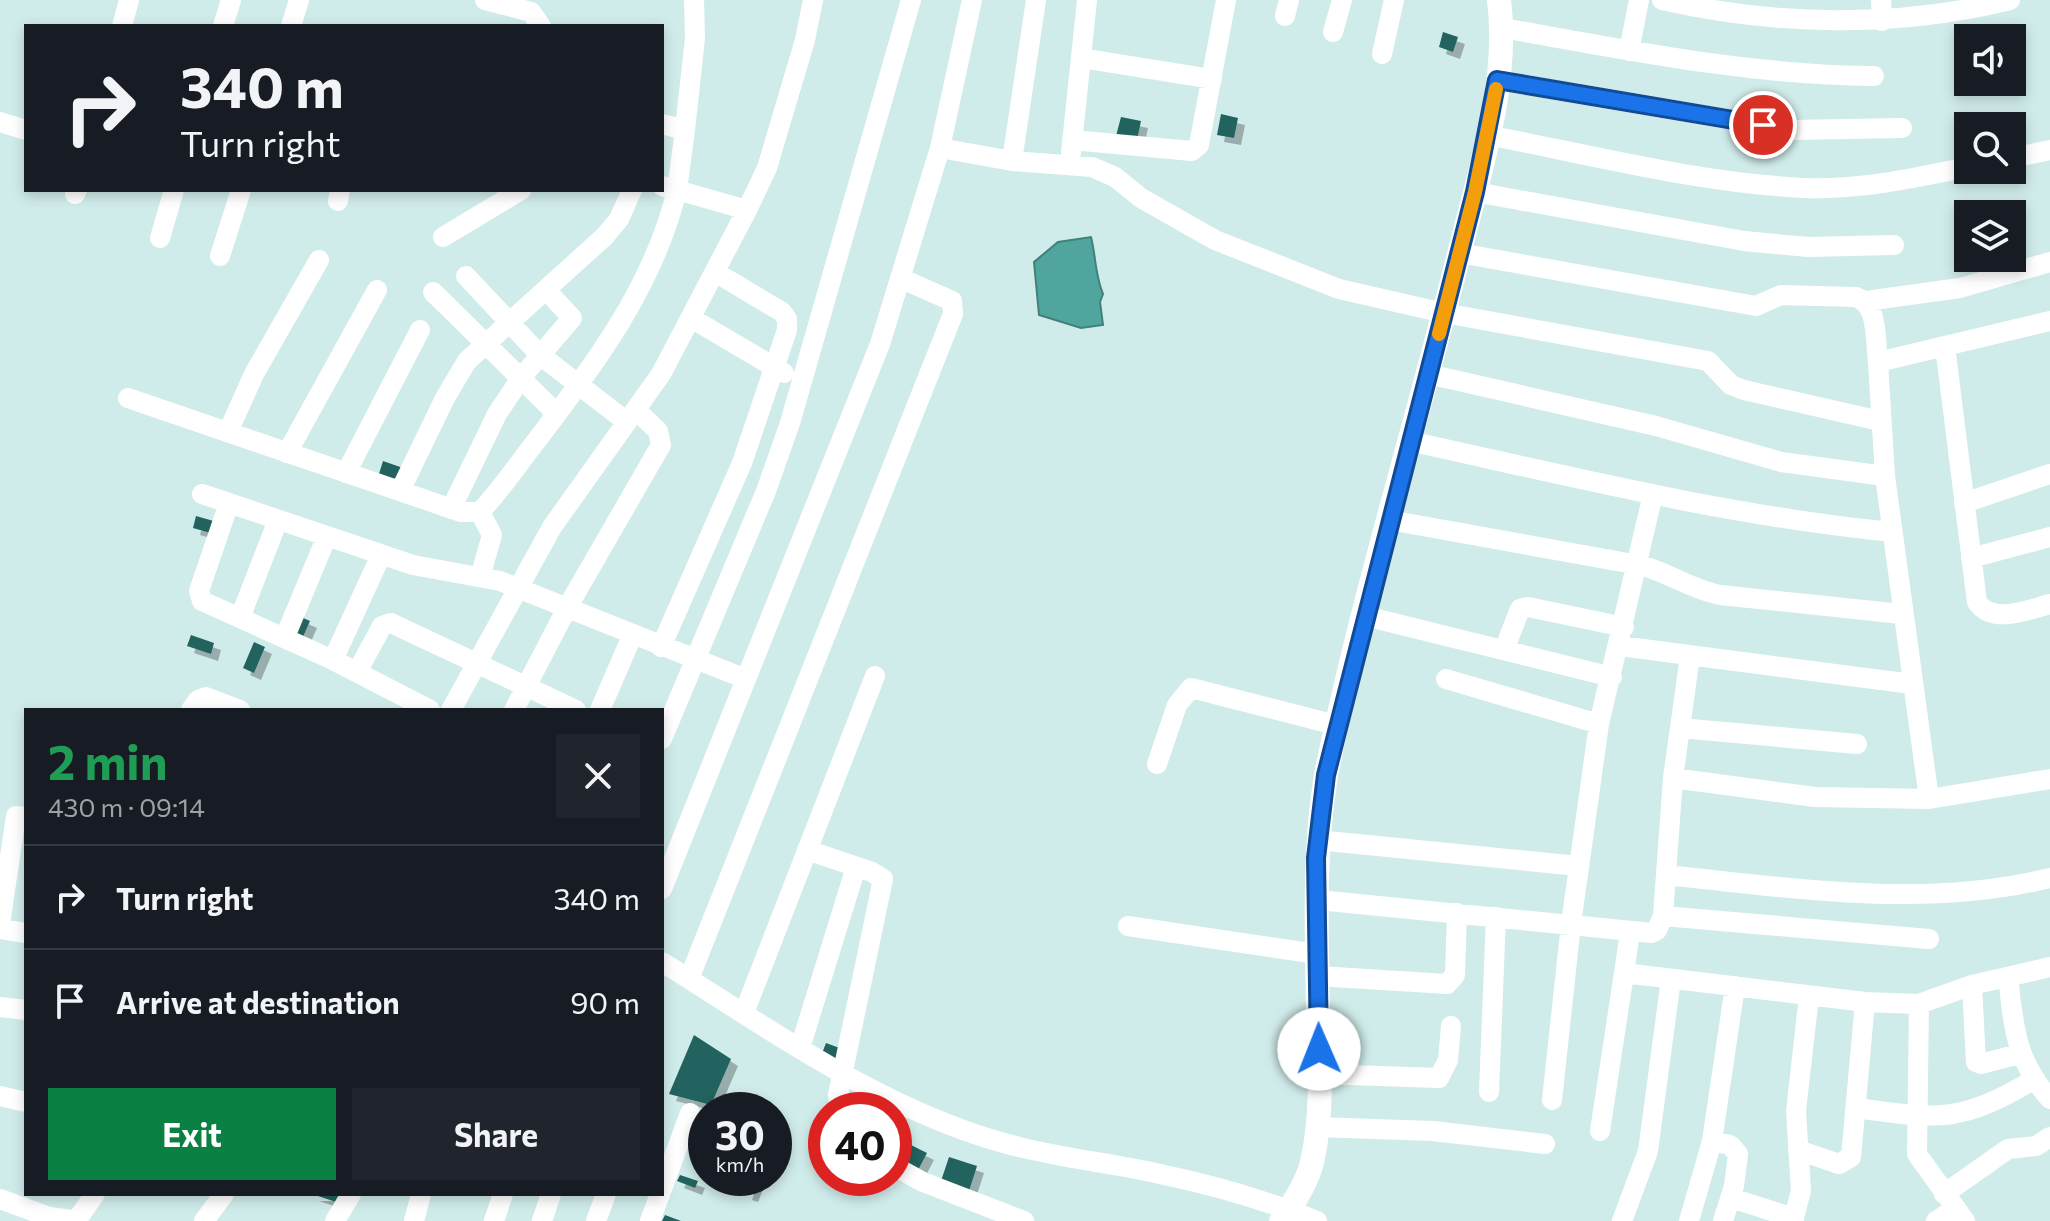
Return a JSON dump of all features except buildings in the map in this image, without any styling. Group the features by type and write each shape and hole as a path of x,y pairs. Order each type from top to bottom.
{"street":[{"path":"123,24 129,0"},
{"path":"224,24 231,0"},
{"path":"292,24 299,0"},
{"path":"485,0 518,3 538,18 540,24"},
{"path":"128,398 451,509 471,514 480,512 578,386 627,313 652,266 685,130 695,38 694,0"},
{"path":"452,708 552,527 661,374 747,210 767,168 813,0"},
{"path":"664,734 766,491 801,383 911,0"},
{"path":"664,884 843,440 900,278 940,148 972,0"},
{"path":"1012,161 1036,0"},
{"path":"1070,165 1087,0"},
{"path":"1072,140 1192,151 1202,136 1226,0"},
{"path":"1333,32 1342,0"},
{"path":"1382,54 1394,0"},
{"path":"1284,1216 1312,1161 1316,1127 1320,1074 1317,840 1336,725 1475,192 1497,80 1503,28 1499,0"},
{"path":"1629,51 1639,0"},
{"path":"1662,0 1758,14 1882,21 1944,7 2009,0"},
{"path":"1881,0 1882,21"},
{"path":"1503,28 1734,69 1808,76 1874,76"},
{"path":"1081,58 1212,79"},
{"path":"1497,80 1792,130 1902,128"},
{"path":"0,122 24,129"},
{"path":"664,125 685,130"},
{"path":"1487,135 1726,179 1806,188 1872,184 1954,169"},
{"path":"940,148 1012,161 1092,167 1115,177 1176,220 1278,267 1339,289 1444,313 1708,361 1731,385 1744,390 1880,421"},
{"path":"2026,155 2050,150"},
{"path":"670,188 747,210"},
{"path":"160,238 173,192"},
{"path":"220,256 240,192"},
{"path":"443,237 518,192"},
{"path":"400,491 455,379 485,342 547,291 619,219 631,192"},
{"path":"1475,192 1744,241 1808,247 1894,245"},
{"path":"1459,253 1756,306 1781,295 1866,301 1960,288 2050,262"},
{"path":"228,432 254,374 319,260"},
{"path":"661,647 714,532 787,330 787,319 782,312 715,272"},
{"path":"466,276 540,355 578,386 658,431 661,445 567,608 515,708"},
{"path":"689,979 953,314 952,301 945,295 900,278"},
{"path":"287,453 377,290"},
{"path":"451,509 497,414 521,378 572,318 547,291"},
{"path":"433,292 557,414"},
{"path":"1866,301 1871,308 1878,362 1885,476 1929,799"},
{"path":"691,318 801,383"},
{"path":"1878,362 2049,325"},
{"path":"346,473 420,330"},
{"path":"1945,346 1977,602 1983,611 1996,615 2050,604"},
{"path":"1428,374 1656,426 1781,462 1885,476"},
{"path":"1409,441 1774,519 1892,532"},
{"path":"1964,503 2050,474"},
{"path":"202,494 438,572 480,577 518,588 746,679"},
{"path":"1552,1100 1578,866 1599,724 1639,565 1653,494"},
{"path":"229,503 199,597 426,708"},
{"path":"480,512 492,535 480,577"},
{"path":"240,618 278,520"},
{"path":"1389,520 1639,565 1661,571 1692,590 1902,614"},
{"path":"285,637 327,536"},
{"path":"1971,558 2050,537"},
{"path":"333,660 381,555"},
{"path":"1504,650 1516,616 1520,609 1528,607 1690,656 1912,684"},
{"path":"1365,616 1612,677"},
{"path":"357,672 385,623 572,708"},
{"path":"601,708 632,636"},
{"path":"1318,900 1630,932 1652,933 1657,930 1663,916 1673,778 1690,656"},
{"path":"744,1013 875,676"},
{"path":"1446,679 1599,724"},
{"path":"1157,764 1177,705 1191,688 1336,725"},
{"path":"192,708 198,700 206,697 235,708"},
{"path":"1680,728 1857,744"},
{"path":"1673,778 1815,797 1929,799 2050,779"},
{"path":"14,816 11,869 0,927 24,933"},
{"path":"664,837 681,846"},
{"path":"1317,840 1578,866"},
{"path":"807,850 878,874 883,885 841,1091"},
{"path":"800,1048 856,867"},
{"path":"1666,875 1863,895 1977,892 2050,878"},
{"path":"1128,926 1317,965 1447,984 1455,975 1457,913"},
{"path":"1663,916 1929,939"},
{"path":"1489,1092 1496,917"},
{"path":"1600,1131 1630,932"},
{"path":"664,963 800,1048 841,1091 924,1115 1010,1145 1163,1174 1284,1216 1317,1221"},
{"path":"1624,973 1865,1002 1919,1004 1972,985 2050,967"},
{"path":"2008,977 2019,1054 2033,1080 2050,1099"},
{"path":"1622,1221 1648,1151 1657,1103 1671,979"},
{"path":"1972,985 1976,1062 1981,1064 2019,1054"},
{"path":"1689,1221 1712,1141 1735,986"},
{"path":"1731,1198 1794,1219 1801,1191 1798,1077 1809,996"},
{"path":"1798,1150 1839,1164 1846,1163 1852,1150 1865,1002"},
{"path":"1919,1004 1917,1154 1955,1208"},
{"path":"0,1007 24,1010"},
{"path":"1320,1074 1439,1078 1448,1060 1451,1026"},
{"path":"1856,1108 1916,1116 1973,1111 2033,1080"},
{"path":"0,1096 24,1102"},
{"path":"664,1183 688,1118"},
{"path":"1316,1127 1433,1131 1545,1144"},
{"path":"1936,1221 1955,1208 2008,1149 2036,1146 2050,1137"},
{"path":"1712,1141 1730,1145 1738,1154 1731,1198 1723,1221"},
{"path":"912,1176 1024,1221"},
{"path":"6,1209 77,1221 94,1196"},
{"path":"204,1221 223,1196"},
{"path":"335,1221 350,1196"},
{"path":"414,1221 420,1196"},
{"path":"494,1221 502,1196"},
{"path":"542,1221 550,1196"},
{"path":"596,1221 605,1196"},
{"path":"650,1221 659,1196"}],"water":[{"path":"1091,237 1103,294 1100,302 1103,325 1081,328 1039,315 1034,262 1058,242"}],"slow traffic":[{"path":"1439,334 1475,192 1496,89"}],"route":[{"path":"1319,1049 1316,858 1326,775 1336,725 1475,192 1497,80 1763,125"}]}
